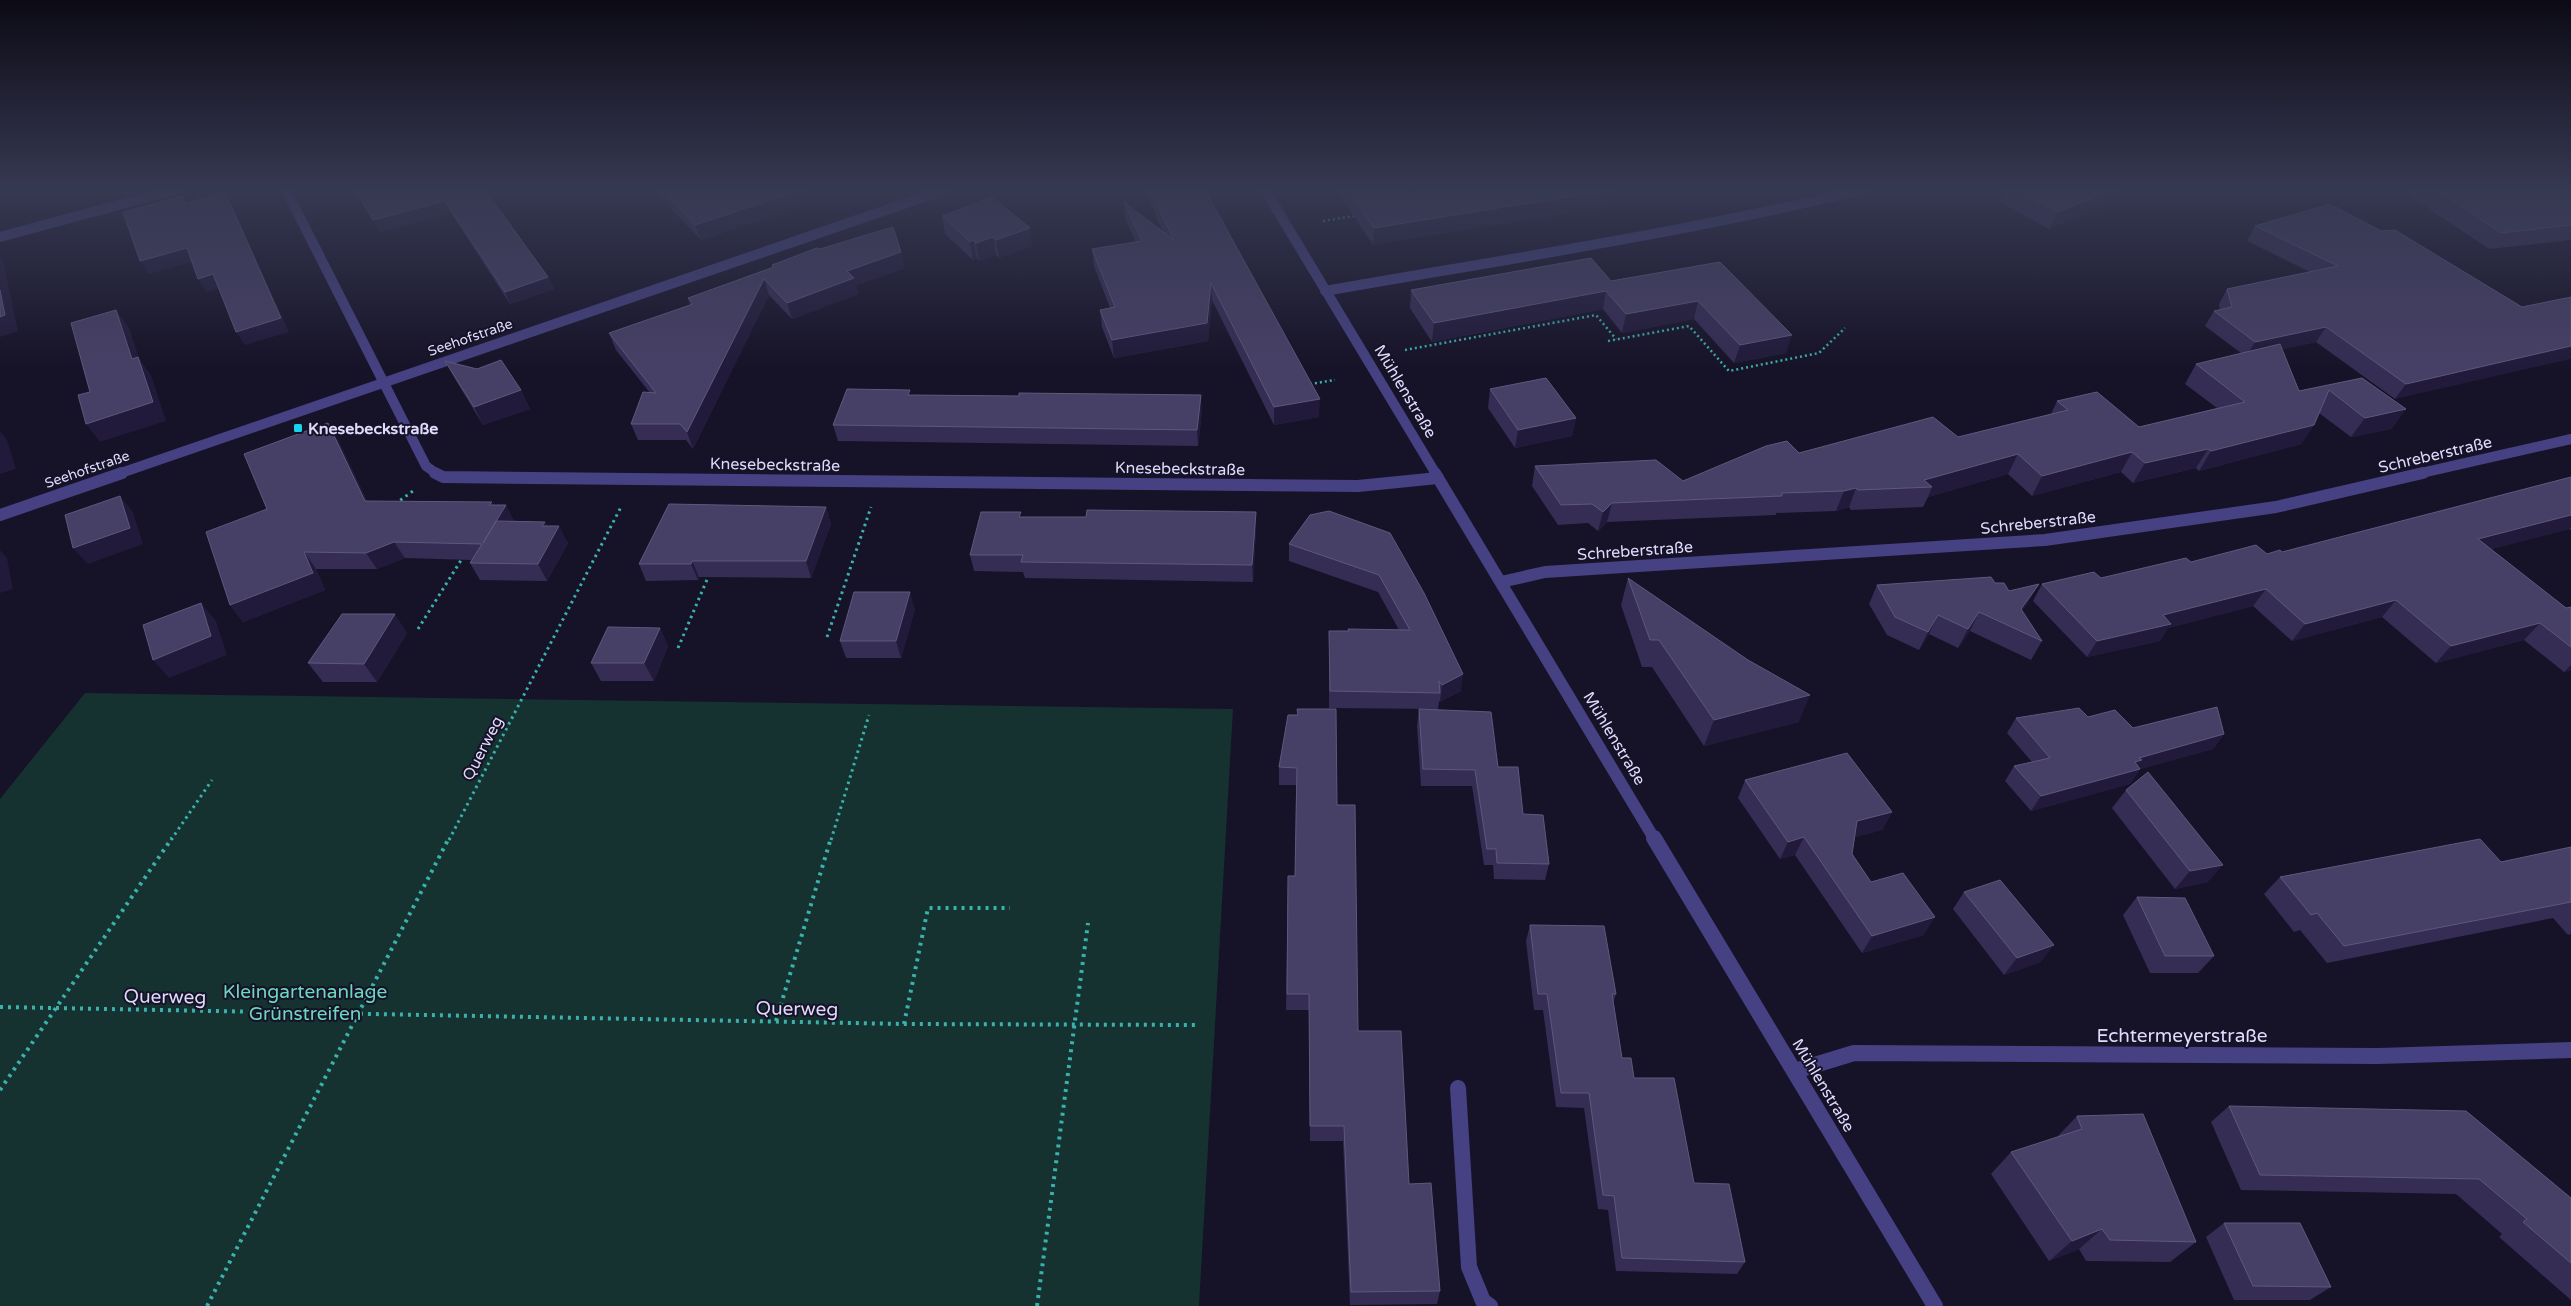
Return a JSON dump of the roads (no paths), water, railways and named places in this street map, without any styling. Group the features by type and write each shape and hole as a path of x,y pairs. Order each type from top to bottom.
{"street":[{"name":"Knesebeckstraße","path":"316,249 426,466 430,471 443,477 1358,486 1438,478"},
{"name":"Seehofstraße","path":"0,515 773,249"},
{"name":"Mühlenstraße","path":"1301,249 1935,1306"},
{"path":"1326,291 1568,249"},
{"name":"Schreberstraße","path":"1501,582 1546,572 2045,540 2276,508 2571,439"},
{"name":"Echtermeyerstraße","path":"1795,1071 1854,1053 2378,1056 2571,1050"},
{"path":"1458,1088 1469,1266 1482,1301 1490,1306"}],"place":[{"name":"Knesebeckstraße","path":"298,428"}],"park label":[{"name":"Kleingartenanlage Grünstreifen","path":"305,1002"}]}
